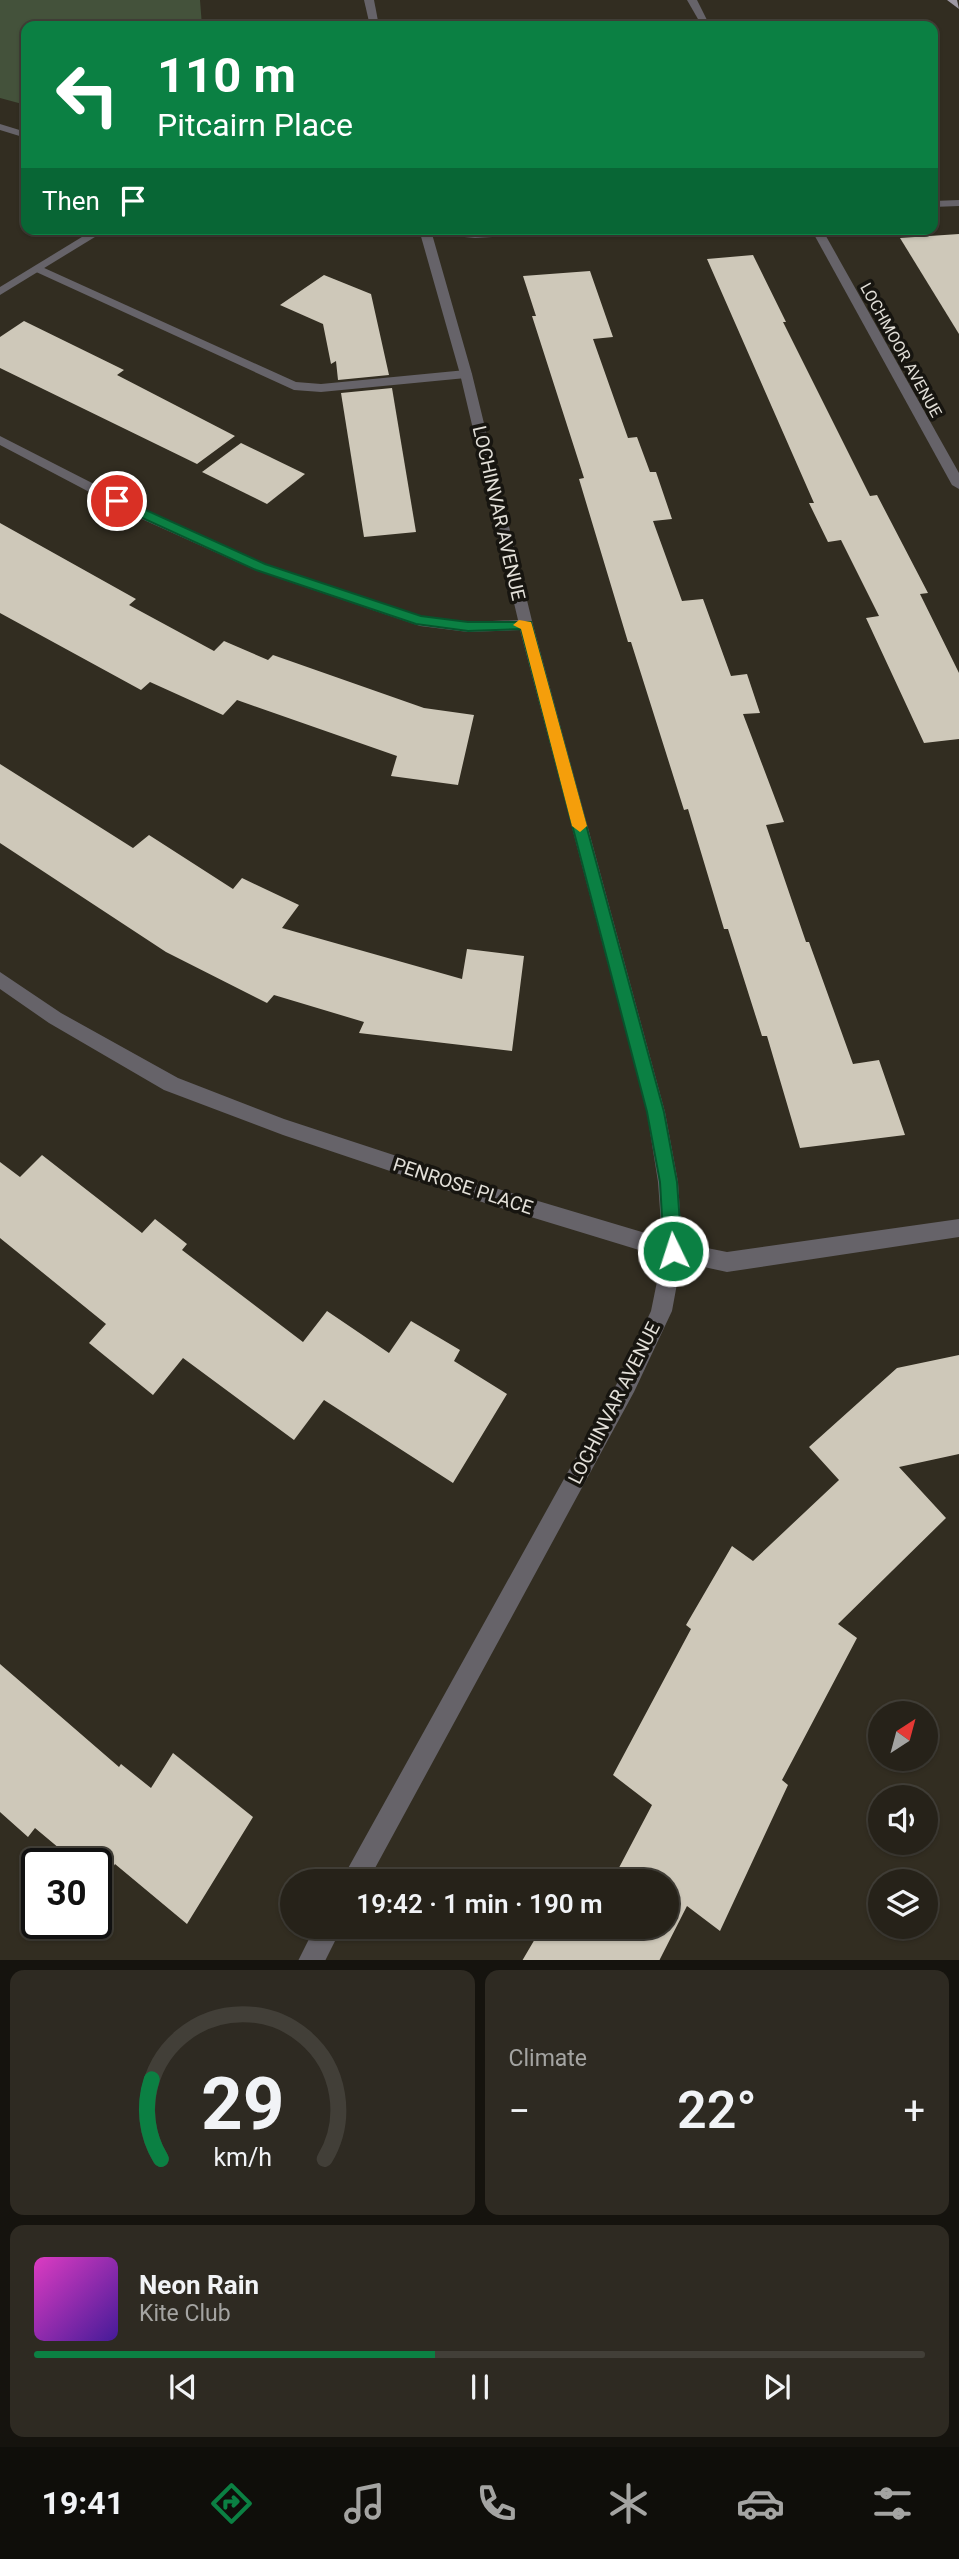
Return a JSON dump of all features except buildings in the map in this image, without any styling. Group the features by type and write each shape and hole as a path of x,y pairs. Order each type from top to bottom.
{"main road":[{"path":"952,0 959,6"}],"street":[{"path":"369,0 374,21"},
{"path":"692,0 703,21"},
{"path":"0,127 21,133"},
{"path":"938,204 959,203"},
{"path":"0,292 93,235"},
{"name":"LOCHINVAR AVENUE","path":"361,1869 627,1385 664,1302 673,1251 668,1182 656,1112 526,625 466,374 427,235"},
{"name":"LOCHMOOR AVENUE","path":"819,235 959,485"},
{"path":"38,269 294,386 321,388 466,374"},
{"path":"0,440 140,513 260,567 420,621 468,627 526,625"},
{"name":"PENROSE PLACE","path":"0,979 55,1018 171,1084 283,1127 475,1191 673,1251 727,1262 959,1228"},
{"path":"312,1960 323,1939"}],"green space":[{"path":"0,0 200,0 202,21 21,21 21,104 0,98"}],"slow traffic":[{"path":"519,625 526,625 580,826"}],"route":[{"path":"117,501 260,567 420,621 468,627 526,625 656,1112 668,1182 673,1251"}]}
